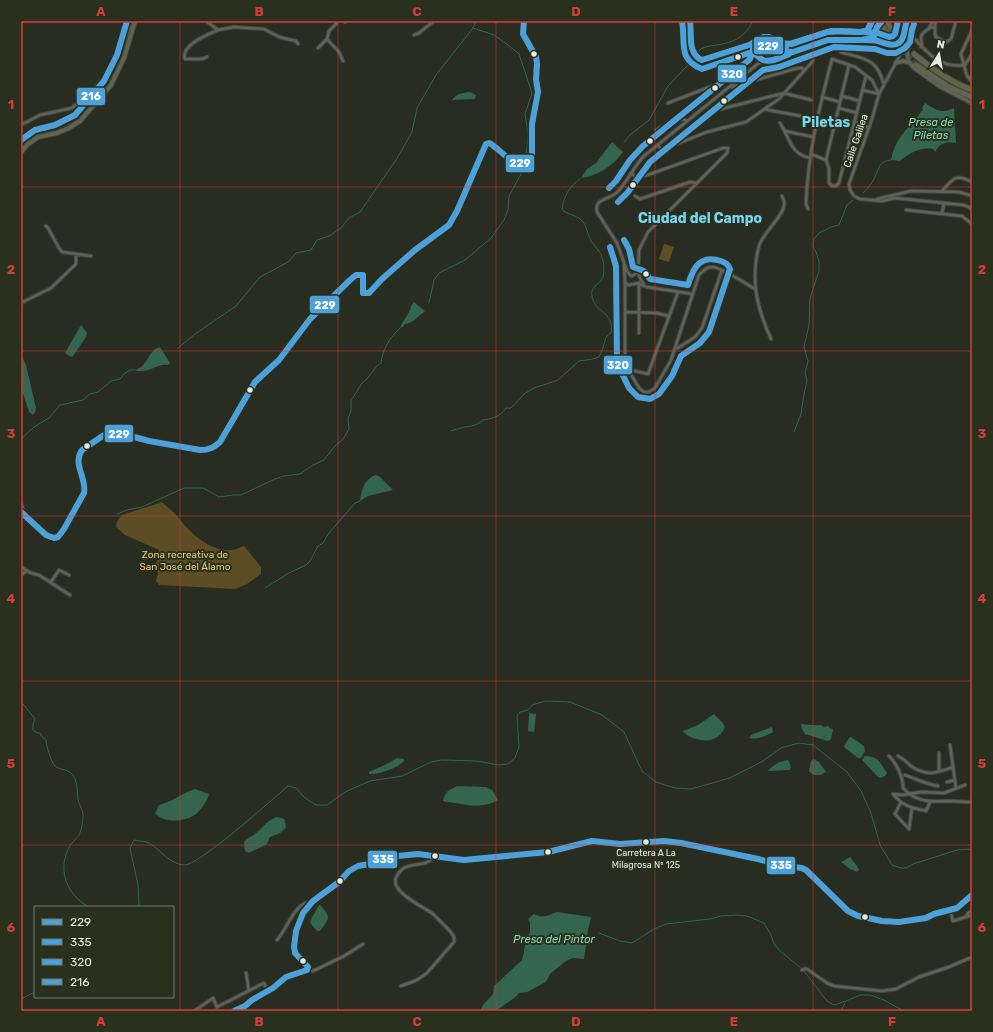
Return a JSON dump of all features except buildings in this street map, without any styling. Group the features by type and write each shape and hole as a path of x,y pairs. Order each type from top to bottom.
{"highway":[{"path":"874,21 878,27 892,39"},
{"path":"886,21 896,36"},
{"path":"914,54 942,75 972,90"},
{"path":"916,65 949,87 972,97"}],"main road":[{"path":"21,152 28,144 38,138 57,133 80,121 111,85 124,58 135,21"},
{"path":"682,21 685,57 688,62 696,68 702,69 714,66 768,45 774,50 793,52"},
{"path":"862,40 872,37 882,21"},
{"path":"899,21 904,28"},
{"path":"752,52 768,60 788,55 833,39 881,42 888,46 892,46 898,44 903,37 904,28 907,21"},
{"path":"878,27 878,39 881,42"},
{"path":"760,56 760,50 763,46"},
{"path":"768,60 774,57 774,50"}],"street":[{"path":"206,21 218,30"},
{"path":"318,48 327,39 329,31 337,21"},
{"path":"414,35 419,33 434,21"},
{"path":"21,504 24,508 22,514 30,518 47,536 54,538 61,534 81,499 85,488 78,463 80,454 88,445 107,434 123,434 149,441 200,450 213,448 220,442 255,382 279,360 310,319 350,280 356,275 362,275 364,280 362,290 363,293 369,293 410,254 450,225 486,144 489,143 495,146 506,159 510,161 522,163 530,160 532,157 533,116 538,92 536,79 537,63 536,57 523,34 524,21"},
{"path":"934,21 936,37 949,41 951,39 956,21"},
{"path":"921,47 922,44 920,36 929,29 934,21"},
{"path":"21,124 40,115 72,108 91,92 95,86 102,81 130,28 134,26"},
{"path":"207,57 202,59 185,59 184,55 195,41 218,30 234,27 264,29 279,37 296,41 298,44"},
{"path":"929,29 932,27 935,28"},
{"path":"904,28 927,53 940,62 950,66 964,65 972,54"},
{"path":"972,30 961,52 969,79 972,82"},
{"path":"915,39 911,36 903,37 910,63 916,70 939,86 972,103"},
{"path":"327,39 339,52 343,61"},
{"path":"898,44 904,46 907,52"},
{"path":"898,44 900,50"},
{"path":"892,46 900,50"},
{"name":"Calle Galilea","path":"875,200 860,199 854,196 850,190 849,184 880,94 896,63 900,50"},
{"path":"841,52 866,59 879,69 884,85"},
{"path":"647,287 636,276 631,276 627,272 617,243 596,212 597,204 601,200 617,192 639,162 744,75 754,66 760,56"},
{"path":"658,145 661,149 664,149 707,132 746,122 776,102 813,59"},
{"path":"808,209 806,204 813,137 832,59 855,67 866,75 872,80 880,94"},
{"path":"754,66 768,60"},
{"path":"896,63 903,61 910,63"},
{"path":"850,65 826,160 829,168 829,183 832,186 836,186 839,183 866,75"},
{"path":"724,91 748,81 798,68 802,68 804,71"},
{"path":"744,75 742,78 743,80 748,81"},
{"path":"969,79 972,75"},
{"path":"668,103 725,81 730,80 735,82"},
{"path":"862,90 880,94"},
{"path":"709,114 713,110 784,93 811,100"},
{"path":"842,96 860,101"},
{"path":"771,97 775,98 776,102"},
{"path":"822,97 840,102"},
{"path":"839,108 857,113"},
{"path":"766,109 817,119"},
{"path":"656,130 677,120 682,119 687,122"},
{"path":"854,122 869,128"},
{"path":"780,123 795,151 801,156 810,158"},
{"path":"785,131 813,137"},
{"path":"625,281 626,278 637,274 639,250 648,232 727,153 728,148 723,148 642,177 638,178 630,173"},
{"path":"811,154 826,160"},
{"path":"942,191 954,178 958,177 972,182"},
{"path":"635,196 640,199 690,182 697,183"},
{"path":"875,200 911,191 959,192 972,196"},
{"path":"771,339 758,306 755,289 759,247 766,234 783,210 784,202 782,196"},
{"path":"875,200 882,201 895,198 963,205 972,210"},
{"path":"942,214 944,204"},
{"path":"906,210 962,216 971,222"},
{"path":"46,226 60,250 91,256"},
{"path":"21,303 51,288 76,264 76,254"},
{"path":"624,265 625,362 639,388 644,392 649,392 655,388 660,381 675,348 699,275 702,271 715,267 755,289"},
{"path":"638,267 640,279 638,334"},
{"path":"675,348 678,348 699,333 722,270"},
{"path":"625,281 628,285 639,284 647,287 693,294"},
{"path":"629,371 648,374 678,292"},
{"path":"625,312 648,314 656,313 669,316"},
{"path":"21,567 27,571 39,575 70,595"},
{"path":"51,582 59,570 70,575"},
{"path":"21,575 27,571"},
{"path":"950,745 956,788"},
{"path":"939,753 939,772"},
{"path":"889,756 893,760 903,781 903,788 920,799 930,802 972,802"},
{"path":"898,756 906,760 910,765 920,771 932,774 953,767"},
{"path":"905,776 927,784 938,786"},
{"path":"947,782 955,780"},
{"path":"930,802 926,811 912,808 901,802 893,794 911,794 921,792 944,793 965,785"},
{"path":"901,802 896,814 909,829 912,808"},
{"path":"308,970 308,967 295,953 294,947 298,923 303,913 313,901 339,882 349,871 358,866 374,863 388,857 418,854 464,860 548,852 592,841 620,844 654,842 681,843 758,859 783,866 802,868 806,870 848,911 858,916 874,919 904,922 926,918 934,914 950,910 964,903 972,895"},
{"path":"401,986 417,980 427,973 454,942 453,935 439,919 424,907 408,898 398,889 395,884 397,876 405,866 424,863 433,859 434,857"},
{"path":"277,940 282,935 295,912 302,905 311,900 313,901"},
{"path":"950,910 953,921 972,915"},
{"path":"966,917 972,911"},
{"path":"234,1011 245,1006 273,988 286,977 308,970 313,971 344,956 363,944"},
{"path":"802,970 804,968 807,969 834,986 882,991 896,989 919,977 949,967 972,957"},
{"path":"246,973 249,991"},
{"path":"194,1011 213,998 217,1007 264,983 267,991"}],"green space":[{"path":"664,244 674,247 669,262 659,259"},
{"name":"Zona recreativa de San José del Álamo","path":"162,502 188,529 208,545 224,550 234,550 244,546 261,567 261,574 247,584 235,589 159,585 156,581 158,573 155,566 159,555 159,550 125,535 116,527 117,521 122,515"}],"water":[{"path":"470,92 476,95 475,99 452,100 462,93"},
{"name":"Presa de Piletas","path":"925,103 932,108 942,111 954,108 956,143 944,143 939,146 935,152 933,149 924,149 907,155 900,161 891,160 897,142 923,110 922,108"},
{"path":"612,142 623,152 615,162 599,173 581,178 587,169 596,163"},
{"path":"414,302 425,311 413,321 400,328 410,311 411,306"},
{"path":"81,325 87,333 86,337 71,357 65,353"},
{"path":"160,347 170,363 168,365 143,371 135,370 143,366 152,352"},
{"path":"21,355 26,365 36,408 33,415 29,412 21,387"},
{"path":"376,475 393,490 368,496 360,501 361,493 366,482"},
{"path":"529,713 536,714 534,732 528,731"},
{"path":"714,714 725,727 722,733 717,737 700,740 688,736 683,732 698,725"},
{"path":"801,724 821,725 824,727 828,726 833,729 831,739 828,741 805,734"},
{"path":"772,727 773,732 768,735 759,738 749,738 751,735"},
{"path":"851,737 864,746 865,751 861,758 858,758 844,746"},
{"path":"865,756 873,757 879,761 887,773 885,776 881,778 878,777 862,760"},
{"path":"397,758 404,759 404,761 388,770 369,774 369,772"},
{"path":"814,759 819,762 826,772 817,775 809,771 811,761"},
{"path":"788,760 791,768 789,770 768,771 776,764"},
{"path":"457,786 486,787 492,790 498,800 493,803 477,806 443,801 448,791"},
{"path":"195,789 209,794 203,806 193,816 179,820 168,820 163,819 155,813 159,805"},
{"path":"276,817 285,820 286,828 280,833 270,837 267,844 249,853 245,851 244,842 270,820"},
{"path":"850,857 859,870 857,872 841,862"},
{"path":"319,905 326,912 328,918 320,931 317,931 310,921"},
{"name":"Presa del Pintor","path":"557,912 591,917 584,959 573,958 566,961 550,974 544,983 527,992 519,993 497,1011 480,1011 483,1005 493,994 494,986 522,960 525,940 530,932 530,923 528,919 534,914 543,916"}],"waterway":[{"path":"177,349 195,334 236,306 260,277 288,262 296,253 311,250 317,240 329,236 341,228 349,218 360,212 396,160 412,132 417,108 436,75 473,28 476,21"},
{"path":"691,61 703,48 734,41 743,35 753,21"},
{"path":"473,28 494,35 519,54 532,93 525,114 528,134 526,159"},
{"path":"624,142 630,135 649,120 668,86 688,65"},
{"path":"863,193 871,184 882,163 891,160"},
{"path":"429,303 434,280 439,273 465,260 491,238 504,220 508,210 509,196 526,165"},
{"path":"451,431 496,417 506,408 511,408 524,394 534,388 558,380 579,361 599,357 606,337 611,333 610,321 608,317 595,305 592,295 593,289 603,277 603,259 591,241 586,226 582,221 578,217 562,209 564,199 568,191 581,178"},
{"path":"794,432 801,414 807,380 805,373 808,361 804,347 809,325 810,298 819,271 819,261 813,246 814,239 819,233 839,225 847,205 853,200"},
{"path":"117,514 142,507 184,488 203,488 219,497 241,495 275,479 300,474 313,465 324,460 335,446 343,439 349,429 348,418 351,411 351,401 362,383 381,363 387,344 400,328"},
{"path":"21,439 34,427 49,418 60,405 83,400 90,394 98,392 111,381 120,379 130,370 135,370"},
{"path":"265,588 289,573 306,565 310,561 318,546 323,543 329,533 355,503 360,501"},
{"path":"139,906 138,885 130,848 134,840 149,843 169,859 184,865 192,863 219,844 288,786 296,788 304,797 316,805 327,805 345,792 370,781 402,776 431,762 441,760 477,761 499,765 508,764 515,758 519,747 517,716 520,712 528,710 532,705 546,701 570,702 602,715 624,732 642,771 656,782 675,788 691,789 730,778 763,761 781,748 799,743 813,745 847,772 861,791 871,813 880,845 892,865 906,868 913,864 957,850 972,849"},
{"path":"21,703 35,719 33,730 40,733 46,740 53,764 69,772 75,779 78,800 83,812 83,822 79,835 71,844 67,853 64,862 64,871 69,888 81,902 87,906"},
{"path":"599,933 620,941 632,943 654,929 666,924 710,919 721,916 747,916 764,923 774,944 802,969"},
{"path":"804,971 827,1001 834,1005 860,995 870,995 884,1000 904,1011"},
{"path":"21,999 34,992"},
{"path":"841,1011 845,1003"}],"tunnel":[{"path":"896,36 914,54"},
{"path":"892,39 916,65"}],"transit line":[{"name":"216","path":"21,140 35,130 55,125 75,115 104,81 117,55 127,21"},
{"name":"229","path":"21,512 46,535 54,538 58,537 84,493 84,482 79,466 79,455 82,450 107,433 123,434 149,441 200,450 215,446 220,442 255,382 279,360 310,319 350,280 356,275 363,275 363,293 369,293 382,279 415,250 449,225 457,211 486,144 489,143 494,146 509,159 515,162 526,162 532,157 532,124 538,92 536,79 537,63 536,57 523,34 524,21"},
{"name":"229","path":"682,21 684,50 686,55 694,65 702,69 752,52 765,45 770,46 777,51 793,52 828,40 862,40 871,38 874,36 877,27 882,21"},
{"name":"216","path":"690,21 692,48 697,57 702,60 749,45 763,37 772,38 780,43 792,44 827,32 867,31 872,21"},
{"name":"320","path":"609,188 616,181 630,160 643,146 749,60 755,43 758,40 769,37 782,44 789,44 831,31 867,31 872,21"},
{"name":"216","path":"866,32 878,33 889,37 893,36 895,34 898,21"},
{"name":"229","path":"865,40 892,45 899,43 903,37 907,21"},
{"name":"320","path":"618,202 628,192 650,162 763,70 779,67 834,47 875,49 887,53 896,53 905,48 910,42 914,24"},
{"name":"216","path":"755,45 768,53 786,47"},
{"name":"229","path":"752,52 766,61 789,54"},
{"name":"320","path":"610,247 616,266 617,363 629,388 638,397 650,399 659,394 672,376 681,356 700,343 709,332 730,269 726,263 714,259 708,259 698,264 692,273 688,285 650,279 644,271 633,267 629,249 624,240"},
{"name":"335","path":"234,1011 245,1006 252,1000 273,988 286,977 307,970 308,967 295,953 294,947 296,931 303,913 313,901 339,882 349,871 358,866 375,863 388,857 418,854 464,860 548,852 592,841 620,844 664,841 681,843 758,859 783,866 802,868 806,870 848,911 858,916 882,921 899,922 926,918 934,914 957,908 972,895"}],"place":[{"name":"Carretera A La Milagrosa Nº 125","path":"646,842"}],"district":[{"name":"Piletas","path":"826,122"},
{"name":"Ciudad del Campo","path":"700,218"}]}
